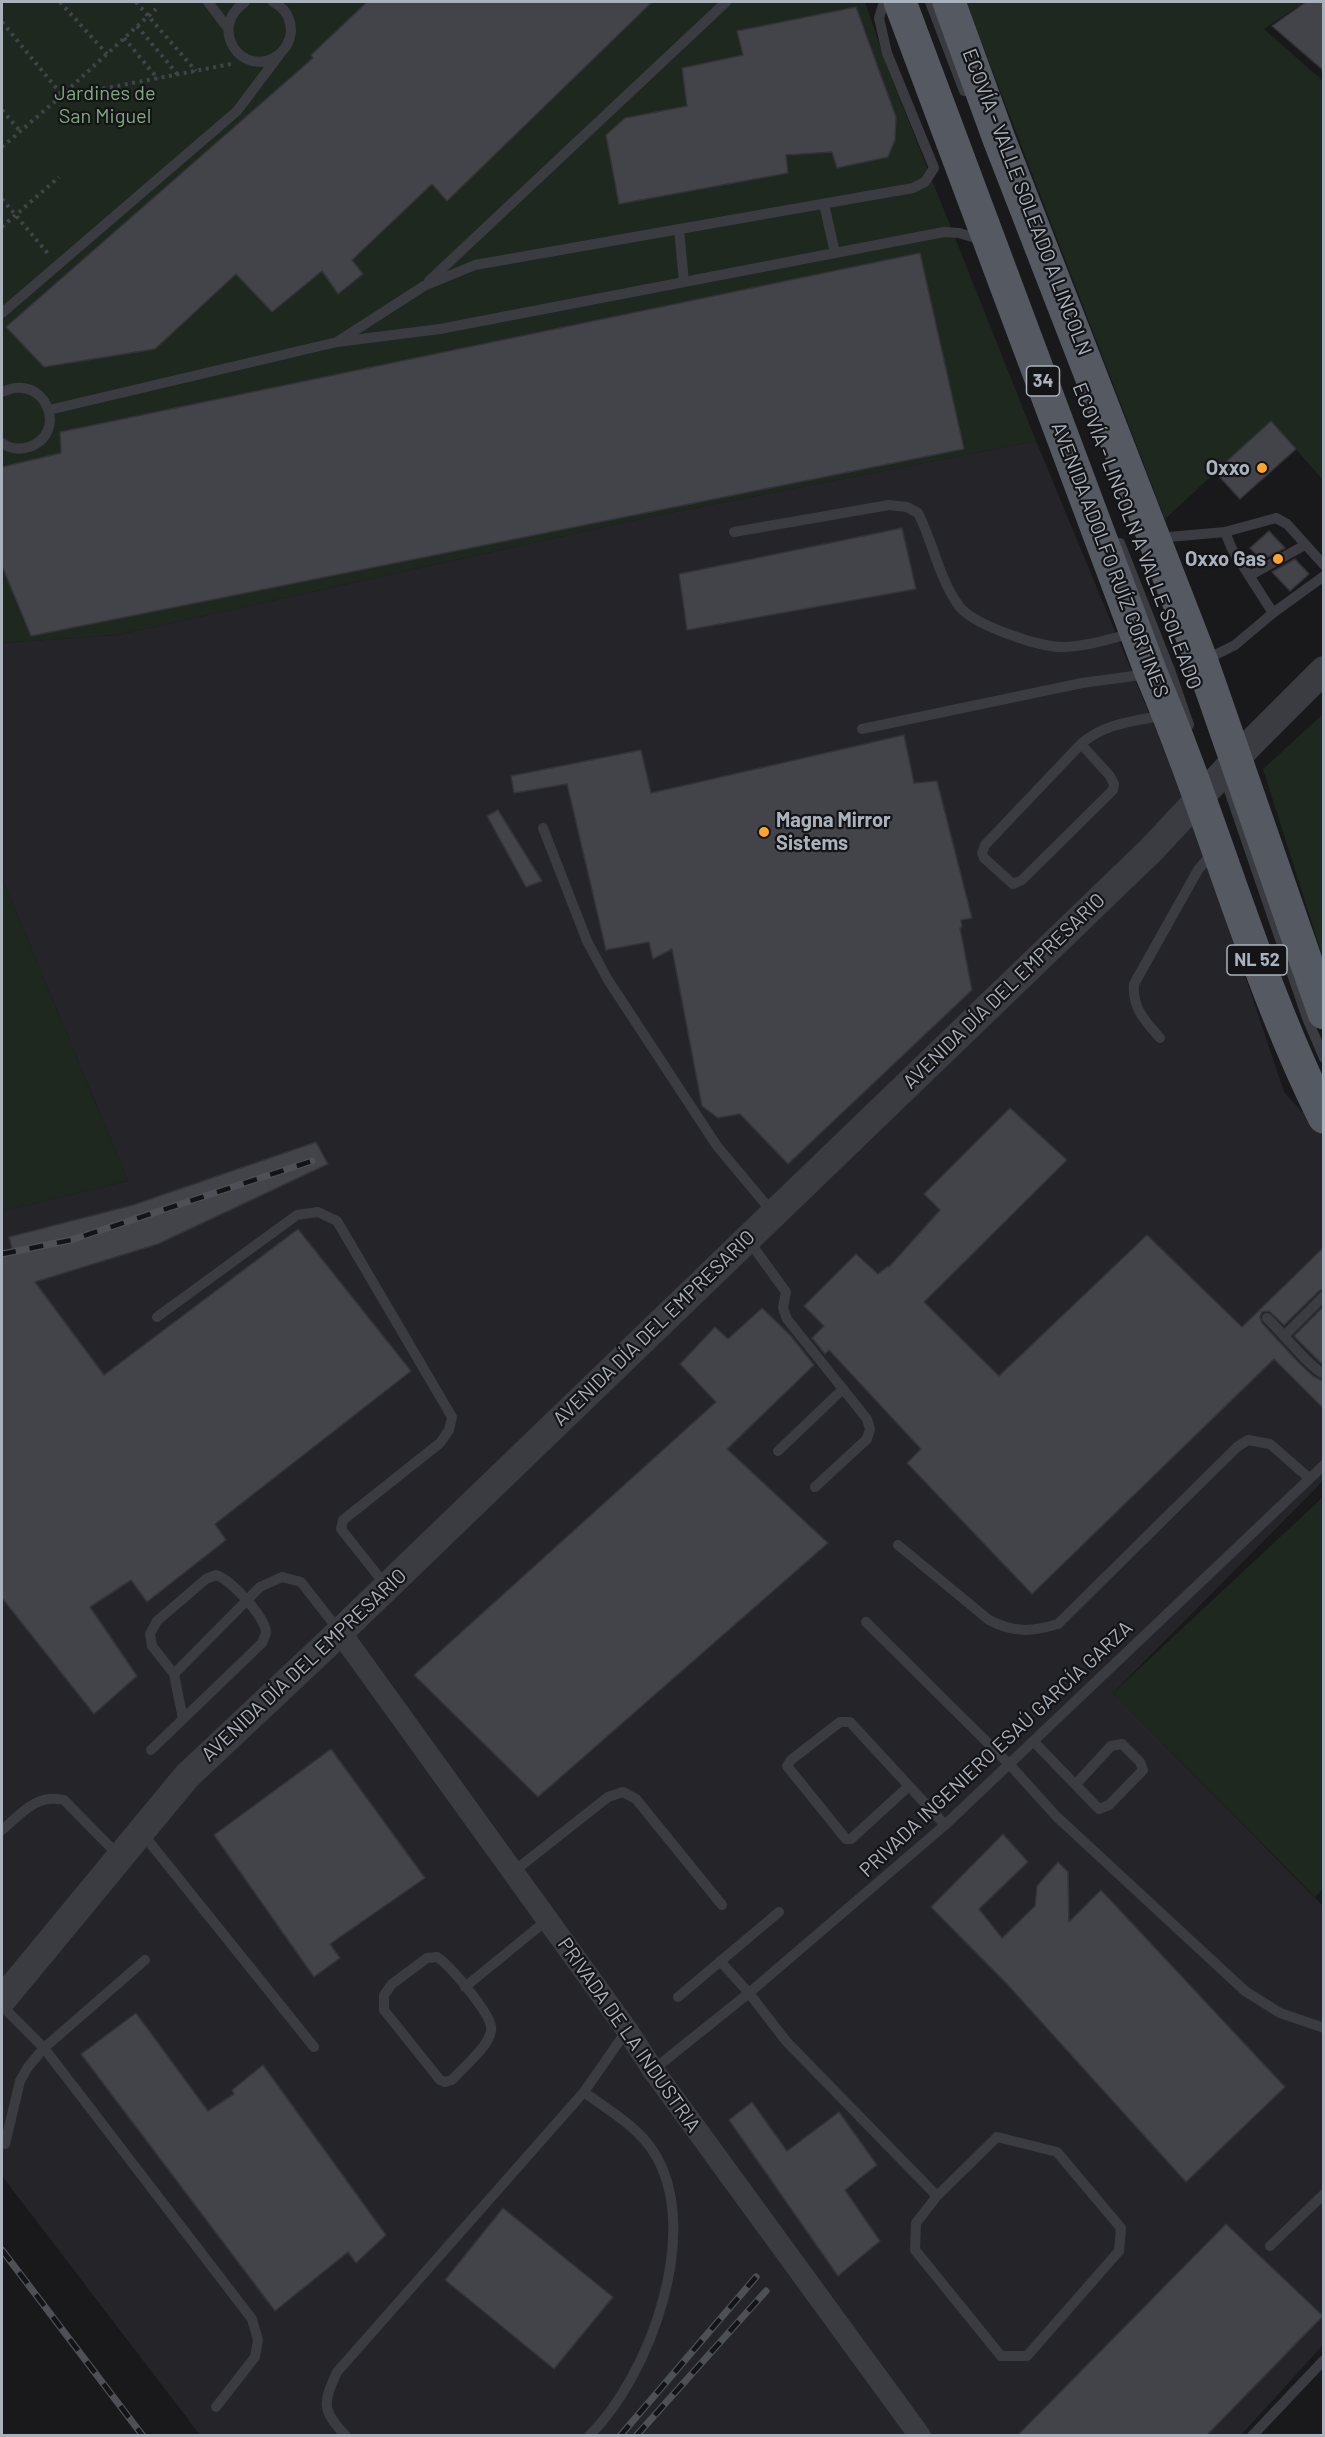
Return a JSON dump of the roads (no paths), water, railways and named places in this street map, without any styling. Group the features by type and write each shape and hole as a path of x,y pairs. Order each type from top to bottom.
{"main road":[{"name":"AVENIDA ADOLFO RUÍZ CORTINES","path":"900,2 1151,674 1216,779 1323,1013"},
{"name":"AVENIDA ADOLFO RUÍZ CORTINES","path":"948,2 1028,216 1202,662 1216,779 1217,847 1274,1008 1323,1117"}],"street":[{"name":"AVENIDA DÍA DEL EMPRESARIO","path":"2,2000 140,1830 187,1776 387,1587 1152,849 1216,779 1323,670"},
{"name":"PRIVADA DE LA INDUSTRIA","path":"340,1632 627,2030 653,2070 920,2436"}],"lane":[{"path":"208,2 227,27"},
{"path":"245,2 237,7 230,16 227,27 228,38 233,47 240,55 250,60 271,59 280,54"},
{"path":"424,286 726,2"},
{"path":"337,342 424,286 475,265 913,188 925,182 934,168 886,53 879,18 884,2"},
{"name":"ECOVÍA - VALLE SOLEADO A LINCOLN","path":"930,2 968,100"},
{"path":"2,313 237,111 286,46 291,27 288,16 280,4"},
{"path":"824,204 835,253"},
{"path":"679,229 684,282"},
{"path":"49,410 337,342 440,329 944,232 959,233 991,244"},
{"path":"2,392 19,387 29,388 45,401 49,410 47,430 34,445 14,449 2,443"},
{"path":"734,532 889,505 907,507 918,513 946,584 960,608 986,625 1035,643 1063,647 1113,639 1137,632"},
{"path":"1155,538 1178,538 1225,532 1276,518 1287,524 1323,565"},
{"path":"1225,532 1232,549 1251,575 1273,613"},
{"name":"ECOVÍA - LINCOLN A VALLE SOLEADO","path":"1116,533 1170,670 1180,724"},
{"path":"1251,575 1305,545"},
{"path":"1202,662 1235,645 1323,576"},
{"path":"862,729 1082,683 1151,674"},
{"path":"1081,744 1110,776 1114,784 1113,790 1022,880 1013,884 984,858 982,849 1081,744 1093,733 1111,726 1180,724"},
{"path":"1216,779 1323,1058"},
{"path":"543,828 587,940 608,980 717,1146 773,1213"},
{"path":"1160,1038 1138,1012 1133,998 1134,984 1198,870 1217,847"},
{"path":"157,1317 297,1215 318,1212 337,1221 452,1417 448,1430 440,1443 343,1520 341,1529 387,1587"},
{"path":"747,1239 786,1292 783,1308 787,1319 867,1419 870,1429 867,1439 815,1487"},
{"path":"1285,1335 1323,1296"},
{"path":"1267,1318 1314,1368 1323,1374"},
{"path":"778,1451 843,1389"},
{"path":"898,1545 989,1620 1005,1628 1038,1631 1058,1624 1237,1447 1248,1440 1270,1444 1309,1478"},
{"name":"PRIVADA INGENIERO ESAÚ GARCÍA GARZA","path":"653,2070 749,1993 945,1825 1010,1766 1323,1465"},
{"path":"151,1750 262,1643 266,1634 264,1625 247,1600 224,1577 216,1575 206,1579 157,1621 150,1634 152,1646 174,1674 183,1719"},
{"path":"174,1674 260,1587 282,1577 301,1582 340,1632"},
{"path":"866,1622 1010,1766 1056,1816 1245,1991 1280,2013 1323,2028"},
{"path":"909,1786 851,1839 846,1839 787,1766 791,1760 840,1722 850,1722 945,1825"},
{"path":"1034,1742 1100,1809 1109,1805 1143,1770 1140,1762 1122,1744 1111,1746 1076,1784"},
{"path":"513,1872 608,1797 623,1792 636,1799 722,1905"},
{"path":"2,1830 39,1800 53,1797 64,1800 119,1856"},
{"path":"140,1830 314,2047"},
{"path":"678,1997 779,1912"},
{"path":"465,1987 547,1920"},
{"path":"436,1957 446,1962 465,1987 487,2016 492,2028 489,2039 452,2080 445,2082 440,2080 384,2010 384,1995 392,1984 427,1958 436,1957"},
{"path":"5,2144 20,2081 28,2067 44,2048 146,1960"},
{"path":"720,1961 749,1993 786,2041 937,2196"},
{"path":"2,2006 44,2048 252,2319 258,2340 255,2357 216,2408"},
{"path":"346,2436 329,2419 326,2396 337,2372 584,2092 627,2030"},
{"path":"584,2092 638,2133 653,2151 665,2174 673,2221 672,2261 648,2343 633,2374 604,2421 589,2436"},
{"path":"997,2137 1057,2152 1121,2228 1119,2251 1027,2356 1001,2355 915,2250 916,2223 937,2196 997,2137"},
{"path":"1270,2246 1323,2194"},
{"path":"1252,2436 1323,2360"}],"railway":[{"path":"2,1254 71,1240 312,1161"},
{"path":"2,2250 143,2436"},
{"path":"620,2436 756,2277"},
{"path":"636,2436 766,2291"}],"place":[{"name":"Oxxo","path":"1262,468"},
{"name":"Oxxo Gas","path":"1278,559"},
{"name":"Magna Mirror Sistems","path":"764,832"}],"park label":[{"name":"Jardines de San Miguel","path":"105,104"}]}
